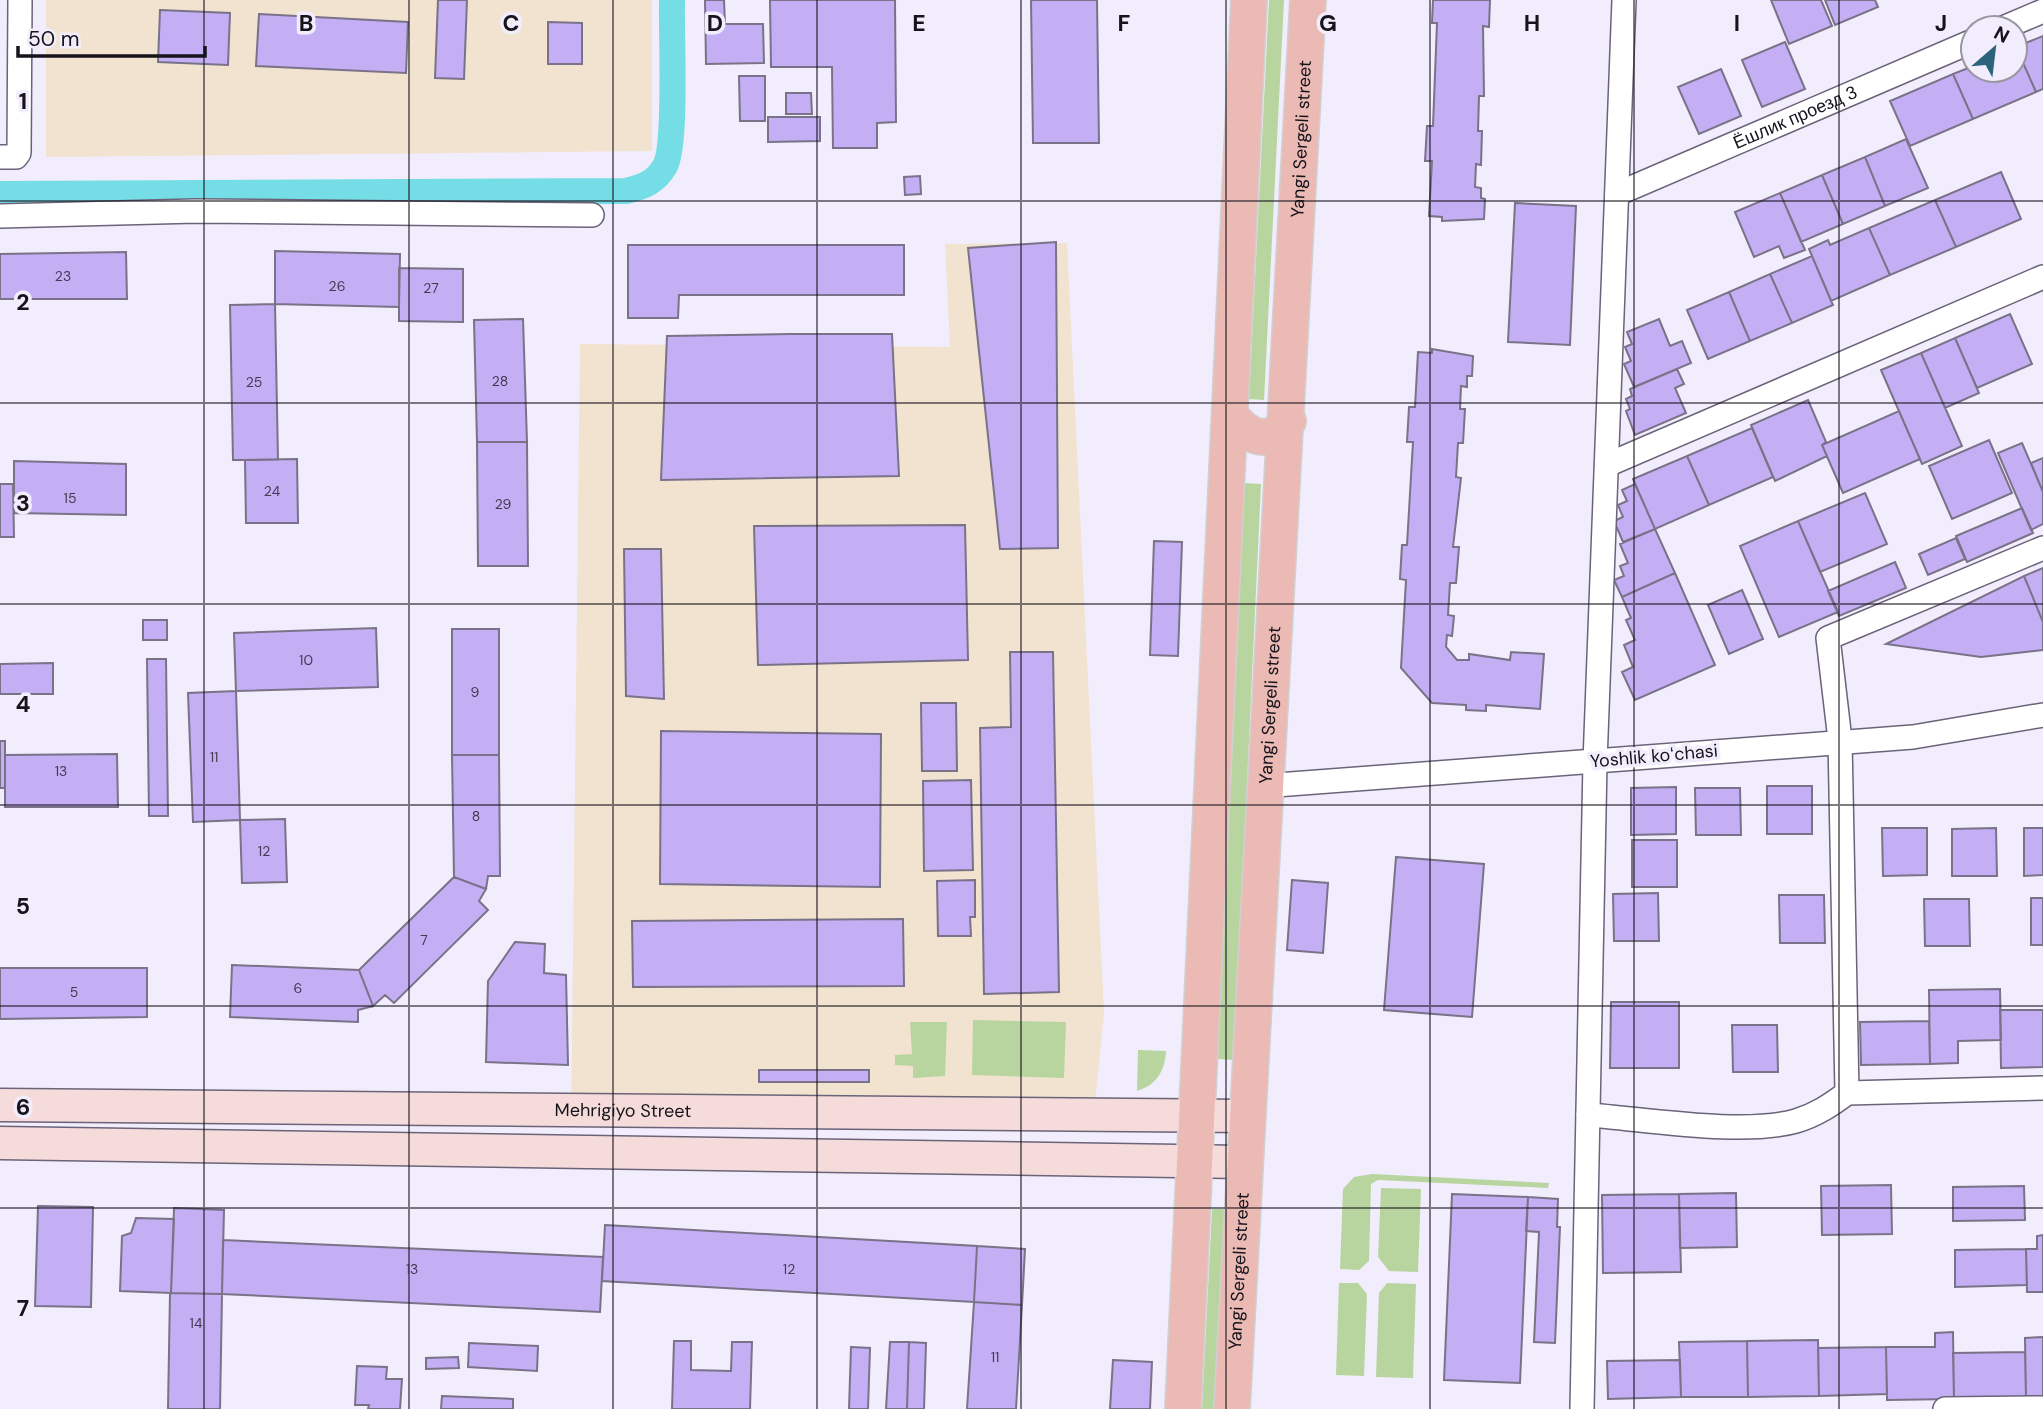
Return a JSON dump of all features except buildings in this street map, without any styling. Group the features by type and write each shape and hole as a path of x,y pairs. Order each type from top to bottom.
{"main road":[{"path":"1183,1409 1249,0"},
{"name":"Yangi Sergeli street","path":"1232,1409 1264,786 1288,421 1308,0"},
{"path":"1231,416 1244,430 1258,438 1275,435 1288,421"},
{"name":"Mehrigiyo Street","path":"0,1105 1246,1116"},
{"path":"0,1143 1243,1162"}],"street":[{"path":"0,157 16,157 19,153 20,0"},
{"path":"1582,1409 1595,762 1624,0"},
{"name":"Ёшлик проезд 3","path":"1617,194 1959,47"},
{"path":"0,216 196,211 592,215"},
{"path":"1607,465 2043,277"},
{"path":"1847,1093 1840,740 1828,638 2043,548"},
{"name":"Yoshlik koʻchasi","path":"1264,786 1595,762 1840,740 1913,737 2043,715"},
{"path":"1588,1115 1758,1128 1796,1121 1825,1110 1847,1093 2043,1088"},
{"path":"1945,1409 2043,1408"}],"shaded area":[{"path":"46,0 652,0 652,151 46,157"},
{"path":"1067,243 1104,1013 1095,1103 571,1126 580,344 950,347 945,244"}],"green space":[{"path":"1269,0 1284,0 1264,400 1249,399"},
{"path":"1244,483 1261,484 1234,1060 1217,1059"},
{"path":"973,1020 1066,1022 1064,1078 972,1075"},
{"path":"910,1022 947,1022 945,1076 913,1078 913,1066 895,1065 895,1055 912,1054"},
{"path":"1138,1050 1166,1051 1159,1076 1150,1085 1137,1091"},
{"path":"1372,1174 1549,1183 1548,1188 1378,1180 1371,1184 1369,1261 1359,1270 1340,1269 1343,1189 1354,1177"},
{"path":"1381,1188 1421,1189 1418,1272 1389,1271 1378,1257"},
{"path":"1212,1209 1226,1209 1216,1409 1202,1409"},
{"path":"1339,1283 1358,1283 1367,1294 1364,1376 1336,1375"},
{"path":"1387,1283 1416,1284 1413,1378 1376,1377 1379,1293"}],"waterway":[{"path":"0,194 626,191 658,176 669,154 672,113 672,0"}]}
